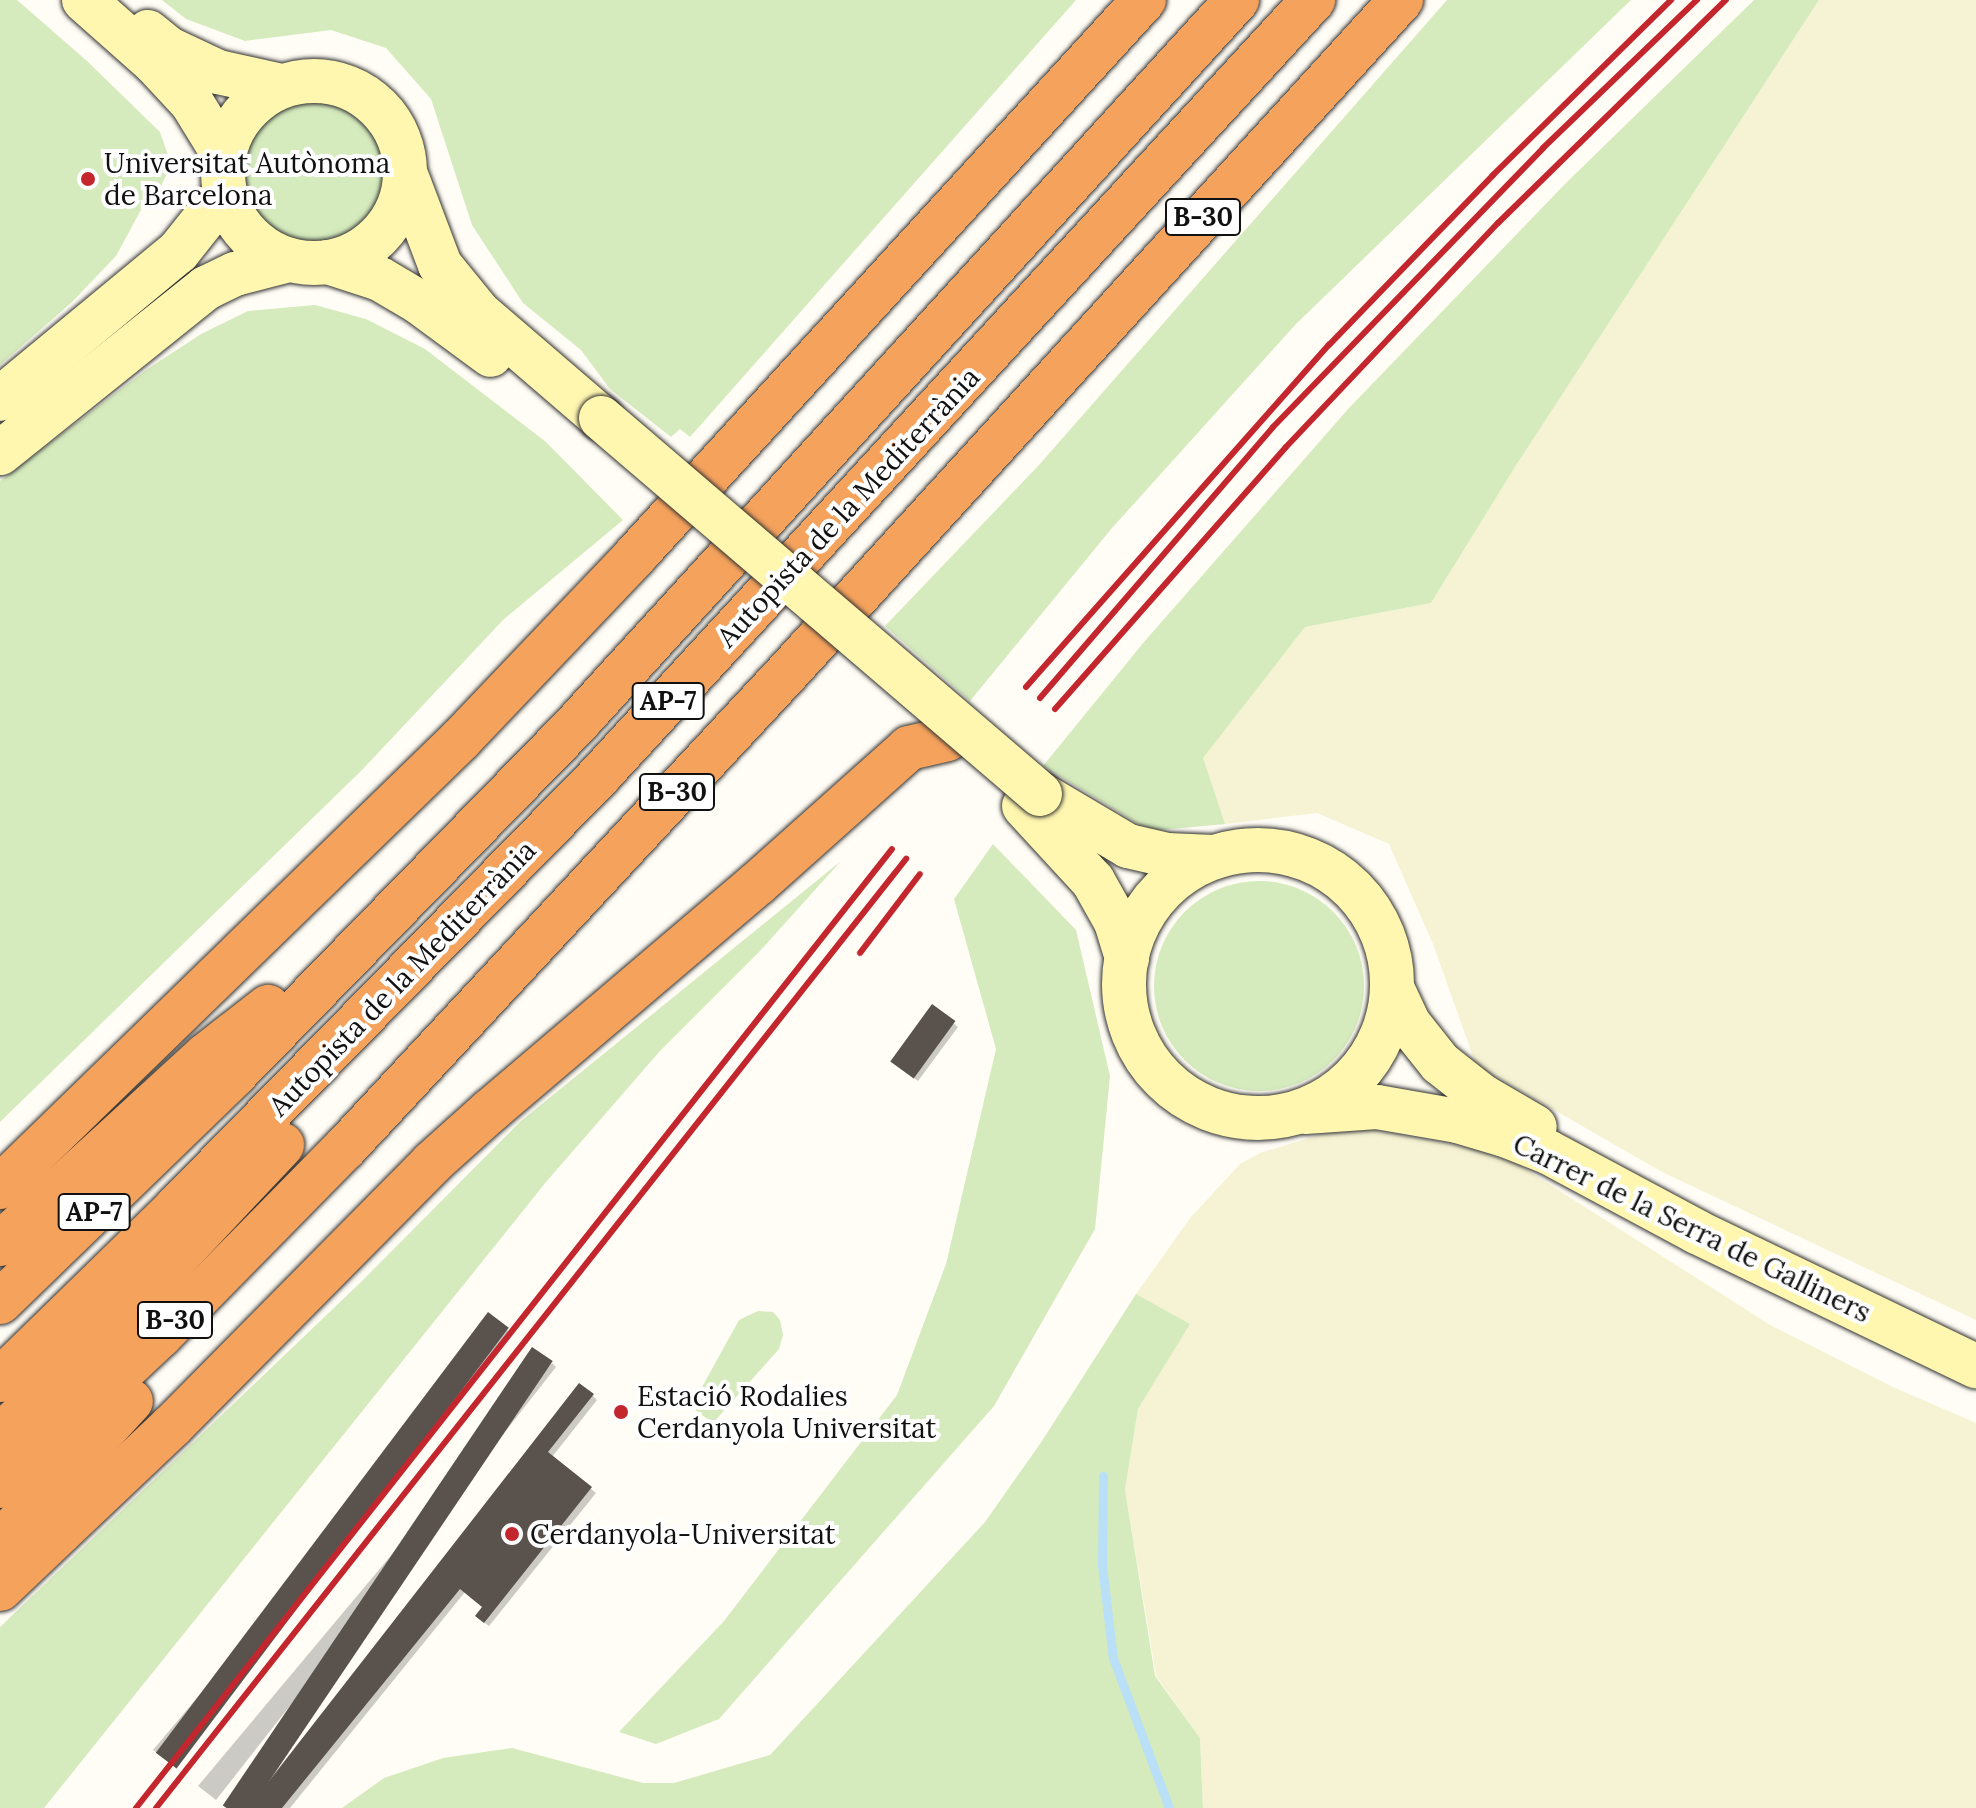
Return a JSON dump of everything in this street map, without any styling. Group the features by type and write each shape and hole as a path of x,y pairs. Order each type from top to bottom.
{"highway":[{"path":"0,1187 461,739 635,556 1144,0"},
{"name":"Autopista de la Mediterrània","path":"0,1302 226,1083 672,620 1237,0"},
{"name":"Autopista de la Mediterrània","path":"0,1380 176,1208 492,888 843,515 1313,0"},
{"name":"B-30","path":"0,1486 161,1335 345,1148 778,684 1401,0"},
{"path":"0,1157 186,970 392,780 461,739"},
{"path":"0,1589 173,1425 432,1163 768,874 909,748 947,739"},
{"path":"0,1436 71,1369 307,1118 492,888"},
{"path":"0,1244 205,1056 411,894"},
{"path":"0,1543 164,1365 345,1148"}],"street":[{"path":"84,0 155,63 192,103 224,174 232,211 248,235 263,247 380,279 464,332 595,427 1032,800 1093,881 1116,922 1127,958"},
{"path":"111,0 169,49 218,72 281,86 318,80 337,83 363,94 385,113 395,129 403,147 406,175 440,265 479,313 595,427 947,739 1032,800 1128,846 1167,855 1214,857"},
{"path":"0,399 178,252 224,174 233,129 244,113 281,86"},
{"path":"0,453 206,288 235,274 362,249 383,232 398,210 406,175"},
{"path":"1239,850 1282,853 1311,860 1334,873 1375,914 1388,941 1394,992 1388,1013 1364,1058 1346,1079 1305,1112 1269,1120 1224,1116 1184,1098 1167,1085 1146,1060 1129,1021 1125,1000 1127,958 1136,929 1152,902 1186,870 1214,857 1239,850"},
{"name":"Carrer de la Serra de Galliners","path":"1394,992 1424,1045 1482,1096 1663,1199 1776,1257 1976,1349"},
{"name":"Carrer de la Serra de Galliners","path":"1305,1112 1377,1107 1457,1121 1505,1135 1548,1152 1711,1239 1976,1366"}],"shaded area":[{"path":"1819,0 1976,0 1976,1320 1662,1172 1476,1065 1433,944 1389,844 1317,813 1225,824 1202,758 1305,627 1431,603 1515,467"},
{"path":"1368,1129 1471,1148 1519,1165 1772,1326 1893,1387 1976,1423 1976,1808 1203,1808 1200,1738 1156,1676 1125,1490 1138,1409 1189,1324 1136,1294 1191,1217 1240,1164 1260,1153 1335,1130"}],"green space":[{"name":"Universitat Autònoma de Barcelona","path":"0,0 17,0 87,61 160,132 171,164 159,191 142,208 116,256 72,302 0,365"},
{"path":"162,0 1076,0 690,437 680,429 671,437 610,389 581,350 523,303 472,225 431,99 386,48 331,30 245,41 186,19"},
{"path":"1447,0 1631,0 1296,324 1112,528 970,701 885,626 1039,465"},
{"path":"1754,0 1819,0 1515,467 1431,603 1305,627 1203,758 1225,824 1150,831 1043,766 1144,642 1349,408 1567,182"},
{"path":"314,101 341,106 364,121 379,144 384,171 379,198 364,221 341,236 314,241 287,236 264,221 249,198 244,171 249,144 264,121 287,106"},
{"path":"315,305 366,319 425,349 546,442 623,520 503,620 362,770 0,1122 0,481 146,370 201,334 248,311"},
{"path":"993,844 1076,930 1110,1076 1095,1229 994,1406 719,1719 656,1744 619,1732 724,1621 897,1395 946,1264 996,1049 954,899"},
{"path":"841,861 759,952 660,1051 546,1182 44,1808 0,1808 0,1627 362,1281 521,1121"},
{"path":"1259,881 1299,889 1333,912 1356,946 1364,986 1356,1026 1333,1060 1299,1083 1259,1091 1219,1083 1185,1060 1162,1026 1154,986 1162,946 1185,912 1219,889"},
{"path":"1136,1294 1190,1324 1138,1409 1125,1490 1155,1676 1200,1738 1203,1808 342,1808 384,1778 443,1758 512,1748 643,1783 674,1783 770,1755 985,1522 1042,1441"},
{"path":"758,1311 773,1312 780,1320 783,1335 779,1349 713,1423 691,1407 739,1320"}],"building":[{"path":"932,1004 955,1021 914,1078 890,1061"},
{"path":"488,1312 509,1328 177,1768 156,1753"},
{"path":"532,1347 553,1361 251,1808 223,1805"},
{"path":"579,1383 594,1394 548,1452 592,1487 484,1623 475,1616 482,1607 460,1589 282,1808 248,1808"}],"waterway":[{"path":"1103,1476 1102,1565 1113,1658 1169,1808"}],"railway":[{"path":"1026,687 1329,345 1493,175 1671,0"},
{"path":"1040,698 1273,427 1543,148 1697,0"},
{"path":"1055,709 1286,447 1498,223 1726,0"},
{"path":"136,1808 892,849"},
{"path":"156,1808 906,859"},
{"path":"860,953 920,874"}],"place":[{"name":"Universitat Autònoma de Barcelona","path":"88,179"},
{"name":"Estació Rodalies Cerdanyola Universitat","path":"621,1412"},
{"name":"Cerdanyola-Universitat","path":"512,1534"}]}
